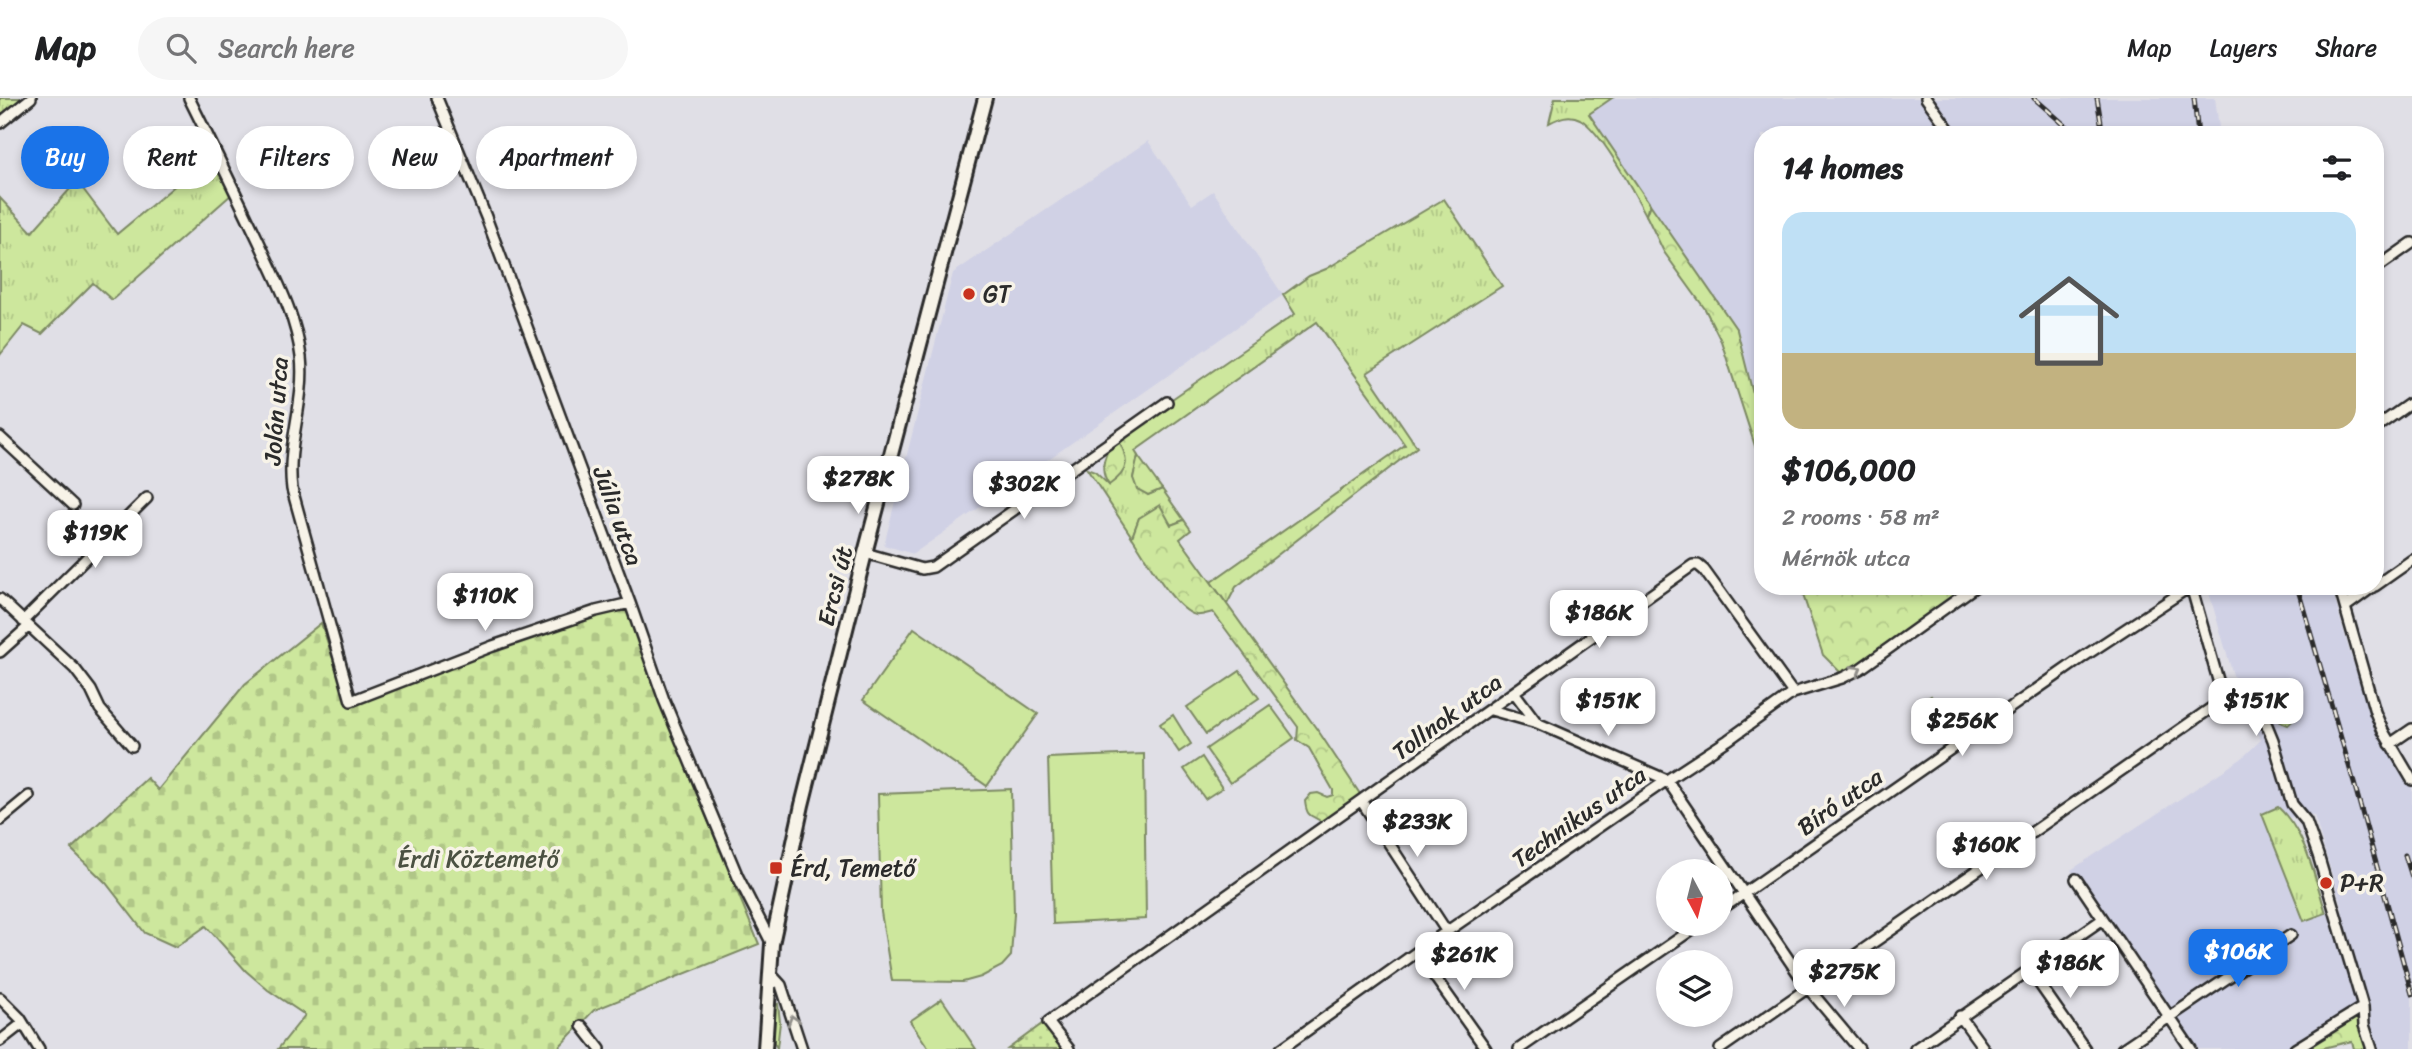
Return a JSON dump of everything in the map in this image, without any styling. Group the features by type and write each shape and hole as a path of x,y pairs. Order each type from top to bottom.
{"main road":[{"name":"Ercsi út","path":"765,1049 772,944 802,805 865,553 985,98"}],"street":[{"path":"0,123 31,98"},
{"name":"Jolán utca","path":"189,98 264,253 294,322 302,379 290,457 292,489 351,701 493,646 596,611 630,603"},
{"name":"Júlia utca","path":"437,98 485,217 696,781 738,877 772,944"},
{"path":"1926,98 1946,126"},
{"path":"2384,263 2412,243"},
{"path":"865,553 922,569 933,567 1167,402"},
{"path":"2384,422 2412,402"},
{"path":"0,436 73,505"},
{"path":"0,652 147,498"},
{"path":"2384,580 2412,561"},
{"name":"Tollnok utca","path":"1069,1049 1048,1022 1362,802 1688,568 1698,565 1704,570 1793,693"},
{"name":"Technikus utca","path":"1281,1049 1793,693 1843,678 1860,669 1963,595"},
{"name":"Bíró utca","path":"1733,901 2004,710 2177,595"},
{"path":"1720,1049 2217,704 2222,694 2194,595"},
{"path":"2342,595 2369,696 2383,731 2412,780"},
{"path":"2345,607 2362,595"},
{"path":"0,599 84,679 100,709 132,746"},
{"path":"2222,694 2241,689 2248,692 2259,706 2273,740 2292,804 2306,821 2318,855 2363,1007 2364,1025 2372,1049"},
{"path":"1514,692 1537,723"},
{"path":"1491,710 1537,723 1667,780 1808,988 1858,1049"},
{"path":"2390,744 2412,729"},
{"path":"0,820 29,796"},
{"path":"1362,802 1447,932"},
{"path":"2076,879 2191,1049"},
{"path":"1915,1049 2103,919"},
{"path":"2122,1049 2291,935"},
{"path":"1519,1049 1683,936"},
{"path":"1417,952 1486,1049"},
{"path":"2029,969 2085,1049"},
{"path":"771,973 781,985 802,1049"},
{"path":"0,998 23,1023 38,1049"},
{"path":"2295,1049 2363,1007"},
{"path":"1960,1016 1984,1049"},
{"path":"0,1041 23,1023"},
{"path":"582,1026 600,1049"}],"shaded area":[{"path":"1612,98 2215,98 2219,126 1754,126 1754,398 1737,330 1588,114"},
{"path":"1148,141 1192,205 1213,191 1283,295 913,554 884,545 953,273"},
{"path":"2210,595 2334,595 2373,720 2388,752 2412,788 2412,1049 2366,1049 2356,1016 2303,1049 2195,1049 2071,870 2241,759 2261,740 2243,709","holes":["2278,807 2290,818 2300,813 2314,815 2343,911 2336,910 2304,921"]}],"green space":[{"path":"0,98 31,98 0,123"},
{"path":"1555,98 1612,98 1589,114 1650,204 1646,215 1616,163 1589,126 1572,116 1549,123"},
{"path":"222,171 232,194 112,300 93,283 42,334 24,325 0,355 0,198 32,232 70,189 83,189 117,234 171,189 222,189"},
{"path":"1444,199 1502,286 1367,373 1417,447 1236,587 1227,604 1211,582 1405,445 1317,322 1135,451 1138,456 1133,478 1148,495 1162,489 1184,520 1171,525 1166,519 1139,518 1132,537 1087,469 1095,472 1109,485 1117,437 1295,314 1283,295 1309,276 1326,269"},
{"path":"1650,204 1737,330 1754,398 1754,443 1721,341 1705,309 1664,252 1646,215"},
{"path":"1117,437 1126,464 1121,474 1109,485 1105,479 1104,460"},
{"path":"1138,456 1162,489 1148,495 1137,489 1133,478"},
{"path":"1160,505 1171,525 1184,520 1191,530 1180,539 1321,735 1362,797 1323,824 1309,815 1305,801 1311,794 1318,793 1327,797 1333,795 1333,790 1309,748 1297,740 1298,727 1213,612 1196,615 1187,611 1161,581 1132,537 1139,518"},
{"path":"1803,595 1958,595 1843,675 1823,655"},
{"name":"Érdi Köztemető","path":"627,607 687,770 759,944 594,1010 557,1049 278,1049 305,1015 246,971 206,926 176,947 145,933 106,883 71,849 147,778 158,790 245,684 321,623 349,706 521,640"},
{"path":"914,628 1038,714 987,786 863,700"},
{"path":"1240,671 1259,698 1206,734 1187,707"},
{"path":"1931,696 1958,737 1954,739 1932,703 1922,709 1919,704"},
{"path":"2272,703 2291,710 2294,719 2288,725 2281,722"},
{"path":"1270,705 1294,738 1230,783 1206,749"},
{"path":"1173,715 1191,744 1179,752 1160,724"},
{"path":"1144,754 1146,919 1053,924 1048,758"},
{"path":"1202,757 1222,788 1205,799 1184,769"},
{"path":"1011,789 1014,914 1011,956 1002,966 981,977 963,982 892,981 881,912 878,794"},
{"path":"2278,807 2303,843 2326,913 2304,921 2262,814"},
{"path":"942,999 976,1049 929,1049 910,1021"},
{"path":"778,1004 780,1022 777,1048 774,1043 773,1007"},
{"path":"2356,1015 2366,1049 2354,1049 2352,1041 2319,1049 2303,1049"},
{"path":"1046,1021 1066,1049 1008,1049"}],"railway":[{"path":"2034,98 2066,126"},
{"path":"2097,98 2102,126"},
{"path":"2194,98 2197,126"},
{"path":"2300,595 2412,994"},
{"path":"2405,855 2412,877"}],"place":[{"name":"GT","path":"969,294"},
{"name":"Érd, Temető","path":"776,868"},
{"name":"P+R","path":"2326,883"}]}
